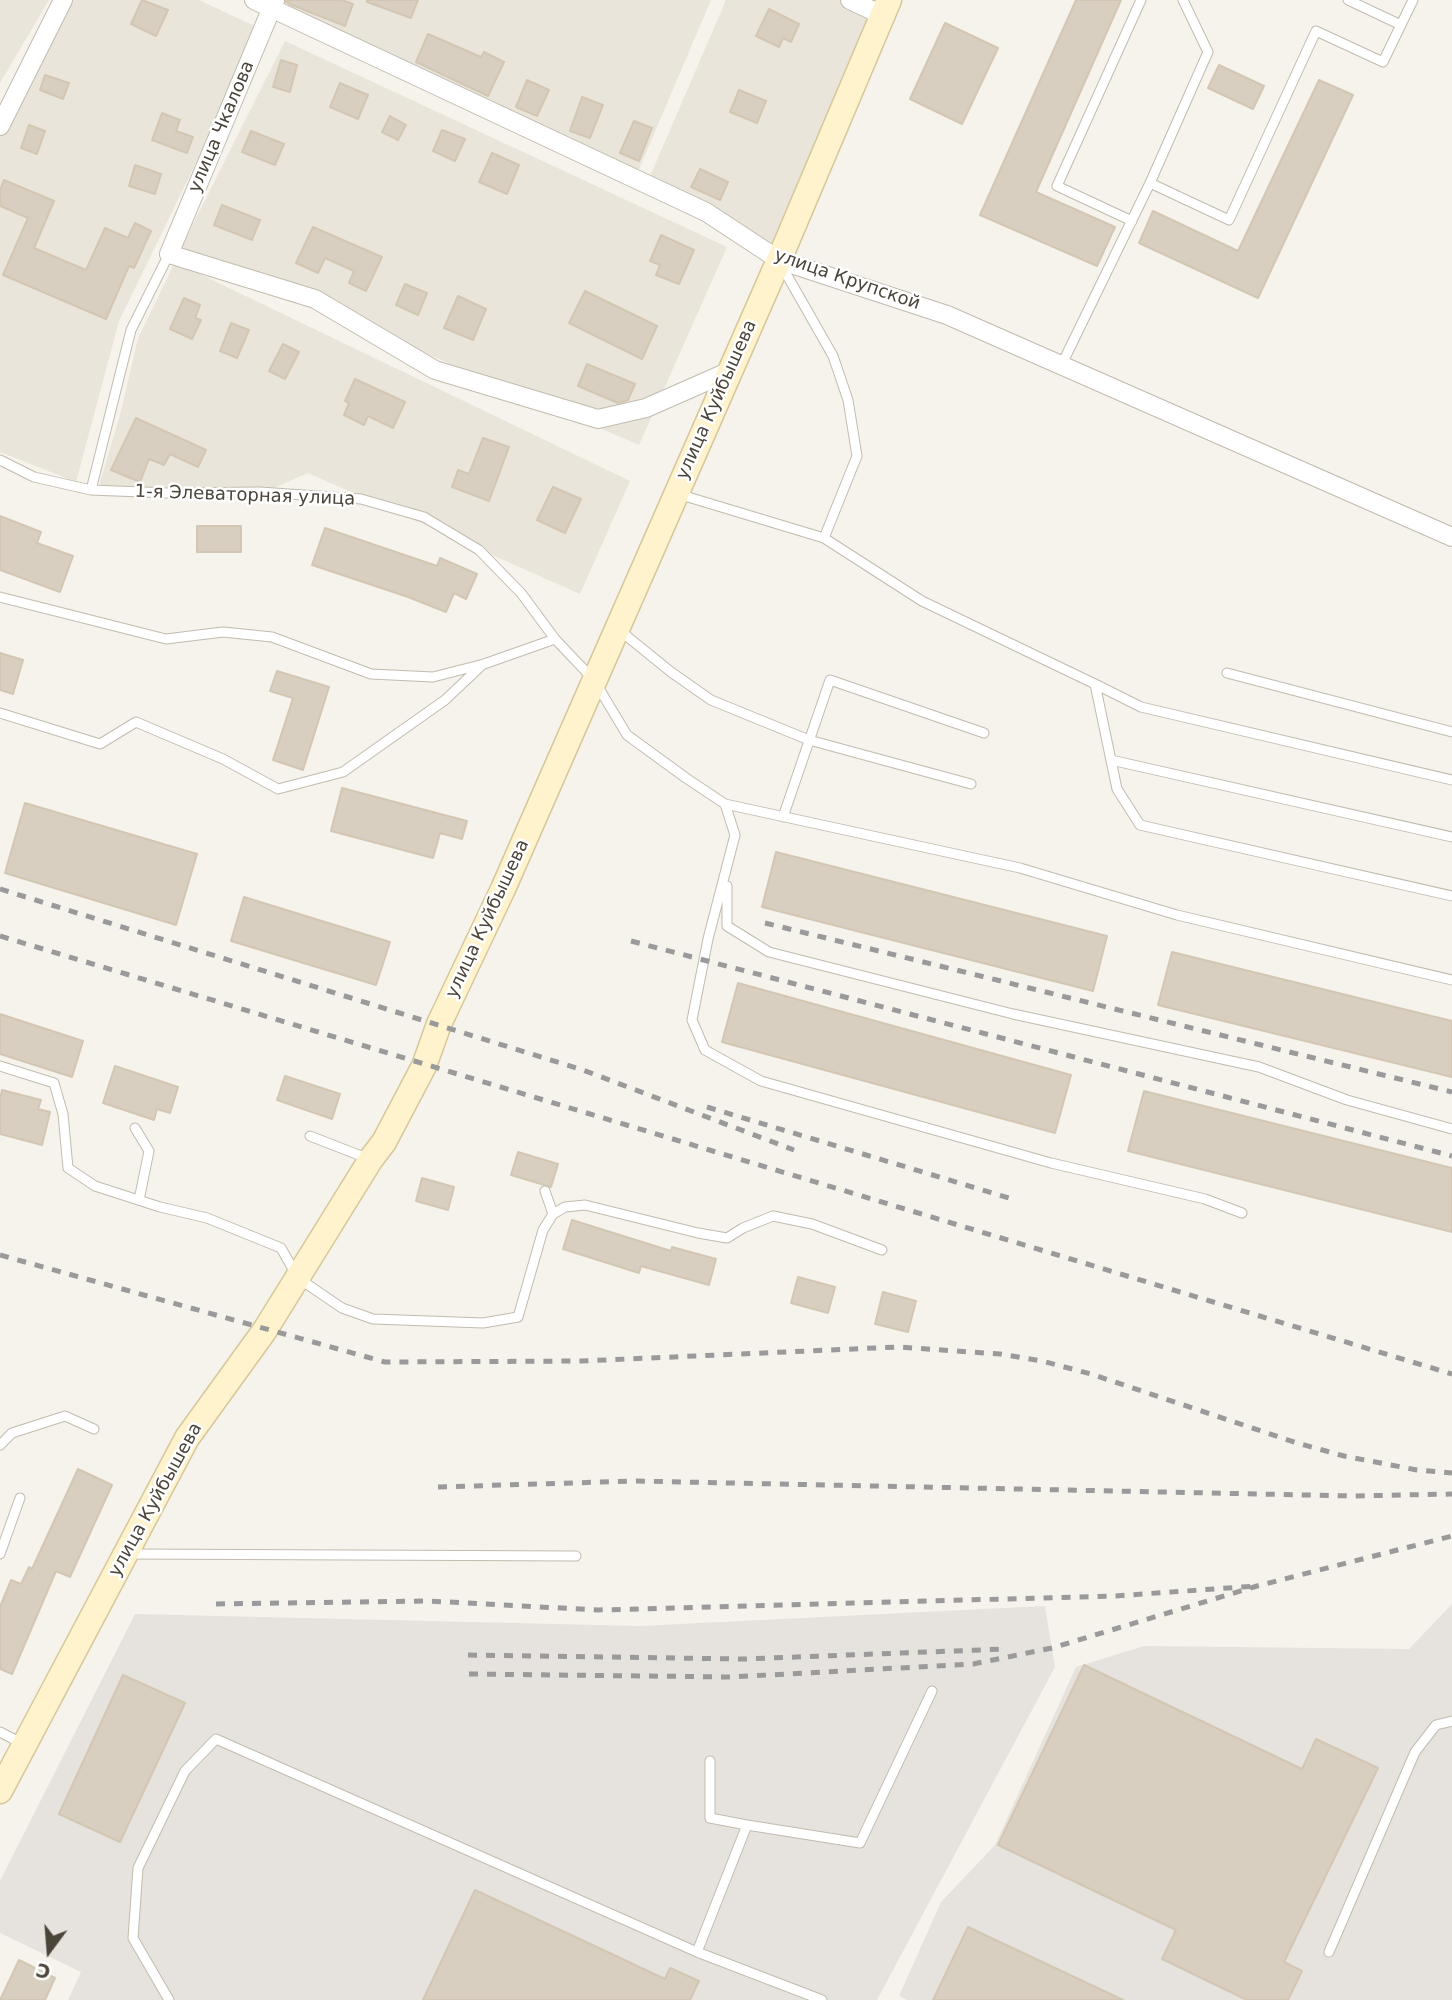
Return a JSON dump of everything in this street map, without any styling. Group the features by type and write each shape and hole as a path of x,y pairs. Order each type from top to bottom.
{"street":[{"path":"0,126 63,0"},
{"name":"улица Крупской","path":"254,0 273,3 706,212 779,260 947,315 1452,537"},
{"path":"850,0 886,7"},
{"name":"улица Чкалова","path":"169,254 273,3"},
{"name":"улица Куйбышева","path":"0,1791 187,1438 265,1330 384,1142 424,1066 439,1024 503,889 779,260 886,7"},
{"path":"169,254 315,299 435,370 598,419 646,408 730,371"}],"lane":[{"path":"1132,221 1057,186 1141,0"},
{"path":"1061,367 1150,183 1208,52 1183,0"},
{"path":"1348,0 1401,25"},
{"path":"1150,183 1228,220 1316,31 1383,62 1413,0"},
{"path":"91,490 131,330 169,254"},
{"path":"779,260 834,356 848,400 857,456 824,538"},
{"name":"1-я Элеваторная улица","path":"0,460 34,477 91,490 260,492 361,499 424,517 479,550 521,593 555,639 594,680 627,735 725,804"},
{"path":"676,494 824,538 922,601 1141,706 1452,780"},
{"path":"0,597 166,639 223,632 272,637 371,674 433,677 484,664 555,639"},
{"path":"617,628 671,672 712,700 809,740 971,784"},
{"path":"0,713 100,744 136,722 223,759 278,789 343,772 445,700 484,664"},
{"path":"1227,673 1452,732"},
{"path":"783,817 830,680 984,733"},
{"path":"1095,684 1117,789 1140,825 1452,896"},
{"path":"1111,760 1452,837"},
{"path":"725,804 1020,868 1177,915 1452,980"},
{"path":"725,804 735,835 708,939 692,1020 705,1050 761,1082 1051,1163 1205,1199 1242,1213"},
{"path":"727,873 727,926 769,952 1013,1014 1259,1067 1347,1100 1452,1129"},
{"path":"0,1066 54,1083 63,1114 68,1168 95,1186 207,1218 281,1248 298,1278 342,1308 373,1320 482,1323 518,1317 543,1230 553,1214 565,1207 585,1205 727,1238 743,1228 773,1216 812,1224 882,1250"},
{"path":"135,1128 149,1151 139,1200"},
{"path":"310,1136 371,1159"},
{"path":"545,1191 553,1214"},
{"path":"0,1444 12,1433 65,1416 94,1429"},
{"path":"0,1554 20,1498"},
{"path":"125,1553 576,1556"},
{"path":"710,1761 710,1818 860,1843 932,1691"},
{"path":"1329,1952 1415,1752 1436,1725 1452,1721"},
{"path":"0,1731 24,1745"},
{"path":"169,2000 133,1938 138,1868 185,1771 216,1739 697,1952 822,2000"},
{"path":"697,1952 747,1825"}],"shaded area":[{"path":"0,0 49,0 0,83"},
{"path":"66,0 199,0 261,29 119,321 76,482 0,452 0,130"},
{"path":"290,0 711,0 634,181 281,20"},
{"path":"726,0 877,0 770,246 645,188"},
{"path":"285,41 727,247 639,445 181,248"},
{"path":"175,262 630,481 580,594 308,473 269,490 191,499 96,496 121,411 138,338"},
{"path":"1452,1604 1452,2000 907,2000 899,1996 941,1902 995,1845 1076,1667 1144,1646 1409,1649"},
{"path":"1045,1606 1055,1667 877,2000 68,2000 81,1972 0,1933 0,1881 135,1614 640,1626"}],"building":[{"path":"142,0 168,10 156,36 131,24"},
{"path":"286,0 342,0 353,4 345,26 292,5"},
{"path":"367,0 418,0 411,18"},
{"path":"1076,0 1121,0 1036,192 1115,227 1097,266 980,215"},
{"path":"769,9 799,24 791,42 783,38 779,47 756,36"},
{"path":"945,23 998,48 962,124 910,99"},
{"path":"428,34 481,57 484,52 504,62 488,96 416,62"},
{"path":"281,60 297,65 290,92 273,87"},
{"path":"1219,65 1264,86 1253,109 1208,88"},
{"path":"45,75 69,83 63,99 40,90"},
{"path":"527,80 549,90 537,116 516,107"},
{"path":"1319,80 1353,95 1258,298 1139,243 1153,211 1238,251"},
{"path":"340,83 368,95 358,119 330,107"},
{"path":"739,90 766,101 757,123 730,112"},
{"path":"582,97 603,105 590,138 570,131"},
{"path":"162,113 180,120 176,131 193,137 187,153 152,140"},
{"path":"390,116 406,125 398,140 382,132"},
{"path":"634,121 652,128 639,161 620,153"},
{"path":"29,125 45,131 37,154 21,148"},
{"path":"442,130 465,139 455,161 433,151"},
{"path":"251,131 284,144 275,165 242,152"},
{"path":"492,153 519,165 507,194 479,182"},
{"path":"135,165 161,174 155,194 129,186"},
{"path":"700,169 728,182 720,200 691,187"},
{"path":"4,180 54,201 34,248 86,270 105,228 128,238 135,223 151,231 134,268 129,266 106,319 3,275 28,218 0,206 0,190"},
{"path":"222,205 260,220 252,240 214,225"},
{"path":"313,227 382,257 366,291 349,283 354,271 325,258 318,273 296,263"},
{"path":"661,235 694,250 679,284 656,275 660,265 650,261"},
{"path":"405,284 427,293 418,315 396,305"},
{"path":"585,291 657,326 642,359 569,323"},
{"path":"458,296 486,309 473,340 444,328"},
{"path":"184,298 200,305 195,318 201,320 192,339 170,329"},
{"path":"231,323 249,330 237,358 220,351"},
{"path":"283,344 299,352 285,379 269,371"},
{"path":"587,364 635,384 628,400 618,403 578,386"},
{"path":"355,379 405,402 393,428 368,416 364,425 344,415 349,403 345,401"},
{"path":"136,418 206,450 198,467 170,454 164,465 149,459 140,482 111,470"},
{"path":"483,438 509,447 489,501 452,487 458,470 469,474"},
{"path":"553,487 581,499 565,533 537,520"},
{"path":"0,516 41,532 37,543 73,556 60,592 0,570"},
{"path":"197,526 241,526 241,552 197,552"},
{"path":"325,528 437,566 440,558 477,574 466,599 454,593 446,612 312,565"},
{"path":"0,653 23,660 13,694 0,690"},
{"path":"277,671 329,687 303,770 273,760 293,698 270,691"},
{"path":"342,788 467,821 462,839 440,833 433,858 331,831"},
{"path":"25,803 197,854 176,925 5,873"},
{"path":"776,852 1107,936 1093,991 762,907"},
{"path":"244,897 390,942 376,985 231,941"},
{"path":"1172,952 1452,1021 1452,1077 1158,1005"},
{"path":"738,983 1071,1075 1055,1133 722,1042"},
{"path":"0,1014 83,1041 72,1077 0,1054"},
{"path":"115,1066 178,1087 170,1113 157,1109 154,1120 103,1103"},
{"path":"285,1076 340,1094 332,1119 277,1100"},
{"path":"2,1090 41,1100 38,1109 50,1112 42,1145 0,1134"},
{"path":"1144,1091 1452,1168 1452,1232 1128,1151"},
{"path":"518,1152 558,1164 551,1187 511,1175"},
{"path":"422,1178 454,1187 448,1210 416,1201"},
{"path":"572,1220 671,1251 672,1247 716,1259 709,1285 641,1266 639,1273 563,1249"},
{"path":"798,1277 835,1287 828,1313 791,1303"},
{"path":"883,1292 916,1301 908,1332 875,1324"},
{"path":"78,1469 112,1485 70,1577 56,1571 12,1674 0,1669 0,1607 11,1580 21,1584 29,1567 32,1569"},
{"path":"1084,1665 1302,1769 1316,1739 1378,1768 1284,1962 1302,1971 1288,2000 1247,2000 1162,1959 1176,1930 998,1845"},
{"path":"123,1675 185,1703 120,1842 59,1814"},
{"path":"475,1890 665,1979 670,1968 699,1981 690,2000 423,2000"},
{"path":"968,1927 1123,2000 933,2000"},
{"path":"19,1960 55,1978 45,2000 0,2000"}],"railway":[{"path":"0,889 583,1070 794,1150"},
{"path":"765,923 1452,1092"},
{"path":"0,936 1452,1374"},
{"path":"631,941 1452,1156"},
{"path":"707,1107 1009,1198"},
{"path":"0,1255 385,1362 582,1361 898,1347 1000,1354 1042,1361 1091,1374 1297,1443 1344,1456 1417,1470 1452,1473"},
{"path":"438,1487 636,1481 1353,1496 1452,1494"},
{"path":"469,1674 731,1677 973,1664 1052,1648 1257,1586 1452,1536"},
{"path":"216,1604 429,1601 598,1610 1114,1596 1257,1586"},
{"path":"468,1655 744,1659 1006,1649"}]}
